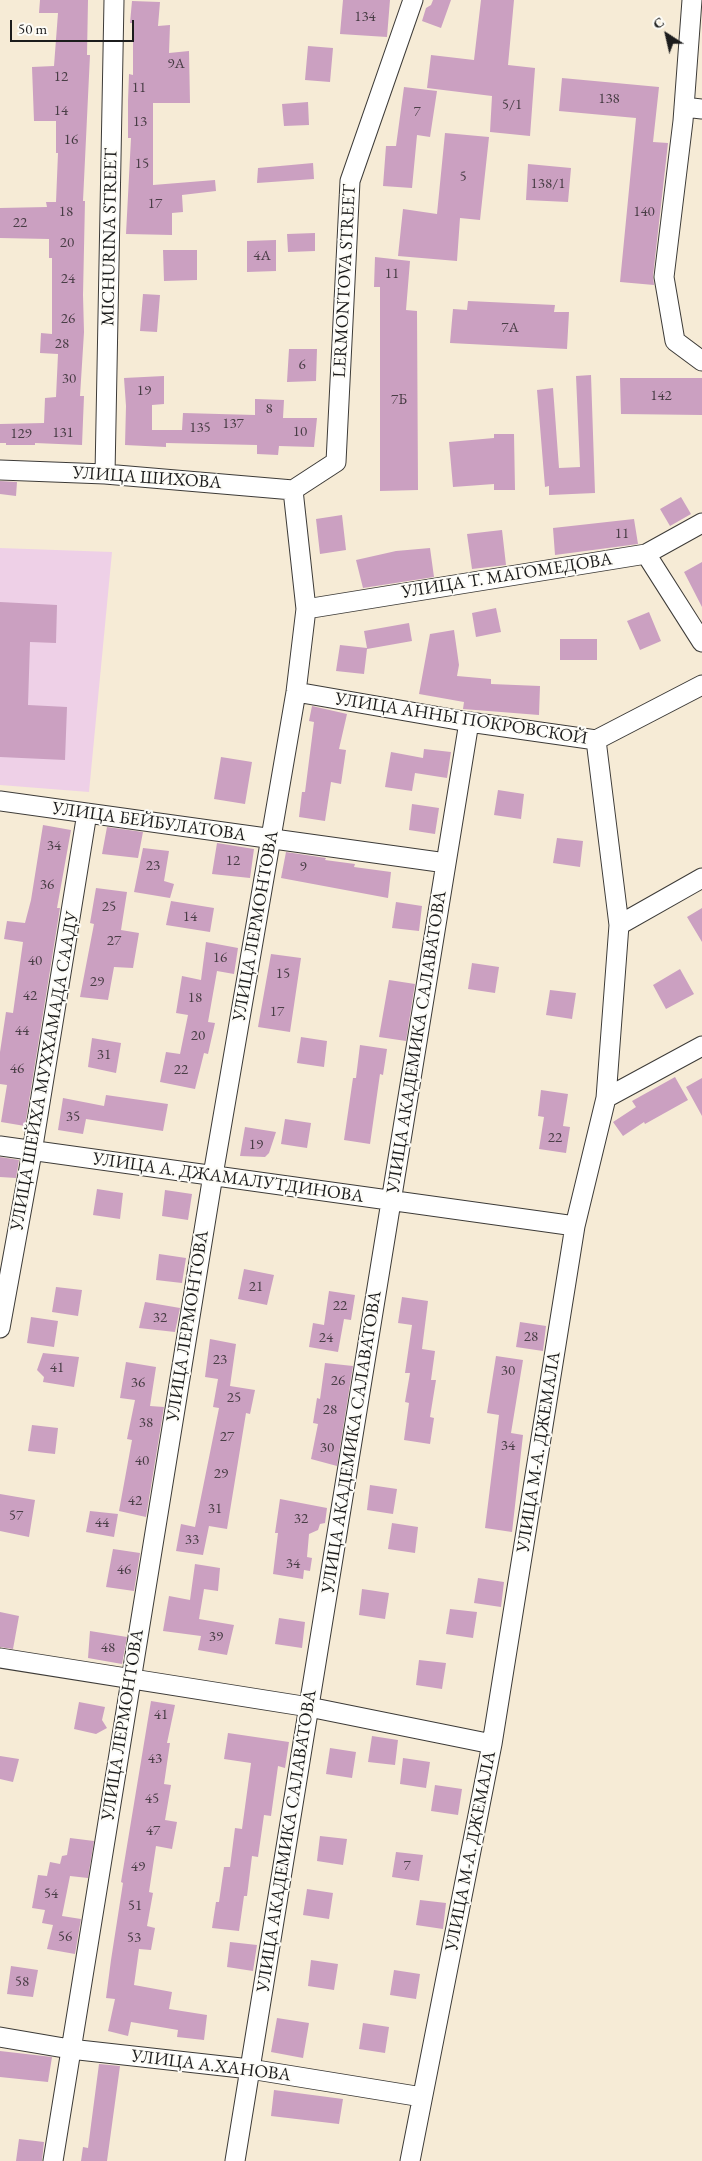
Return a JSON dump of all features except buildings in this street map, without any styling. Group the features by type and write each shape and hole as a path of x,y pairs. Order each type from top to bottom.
{"street":[{"name":"MICHURINA STREET","path":"105,474 114,0"},
{"name":"LERMONTOVA STREET","path":"293,490 336,462 350,181 413,0"},
{"path":"692,0 693,108 664,277 675,342 702,362"},
{"name":"УЛИЦА ШИХОВА","path":"0,470 105,474 293,490"},
{"name":"УЛИЦА ЛЕРМОНТОВА","path":"53,2161 213,1175 296,692 306,609 293,490"},
{"name":"УЛИЦА Т. МАГОМЕДОВА","path":"306,609 646,554 702,523"},
{"path":"646,554 702,642"},
{"name":"УЛИЦА АННЫ ПОКРОВСКОЙ","path":"296,692 469,722 596,740 702,685"},
{"name":"УЛИЦА АКАДЕМИКА САЛАВАТОВА","path":"235,2161 469,722"},
{"name":"УЛИЦА М-А. ДЖЕМАЛА","path":"410,2161 492,1744 575,1226 606,1098 619,925 596,740"},
{"name":"УЛИЦА БЕЙБУЛАТОВА","path":"0,801 446,863"},
{"name":"УЛИЦА ШЕЙХА МУХХАМАДА СААДУ","path":"0,1328 32,1152 88,813"},
{"path":"619,925 702,878"},
{"path":"606,1098 702,1046"},
{"name":"УЛИЦА А. ДЖАМАЛУТДИНОВА","path":"0,1146 32,1152 213,1175 575,1226"},
{"path":"0,1658 309,1707 492,1744"},
{"name":"УЛИЦА А.ХАНОВА","path":"0,2037 70,2049 250,2069 422,2097"}],"shaded area":[{"path":"0,548 112,552 89,792 0,785"}]}
